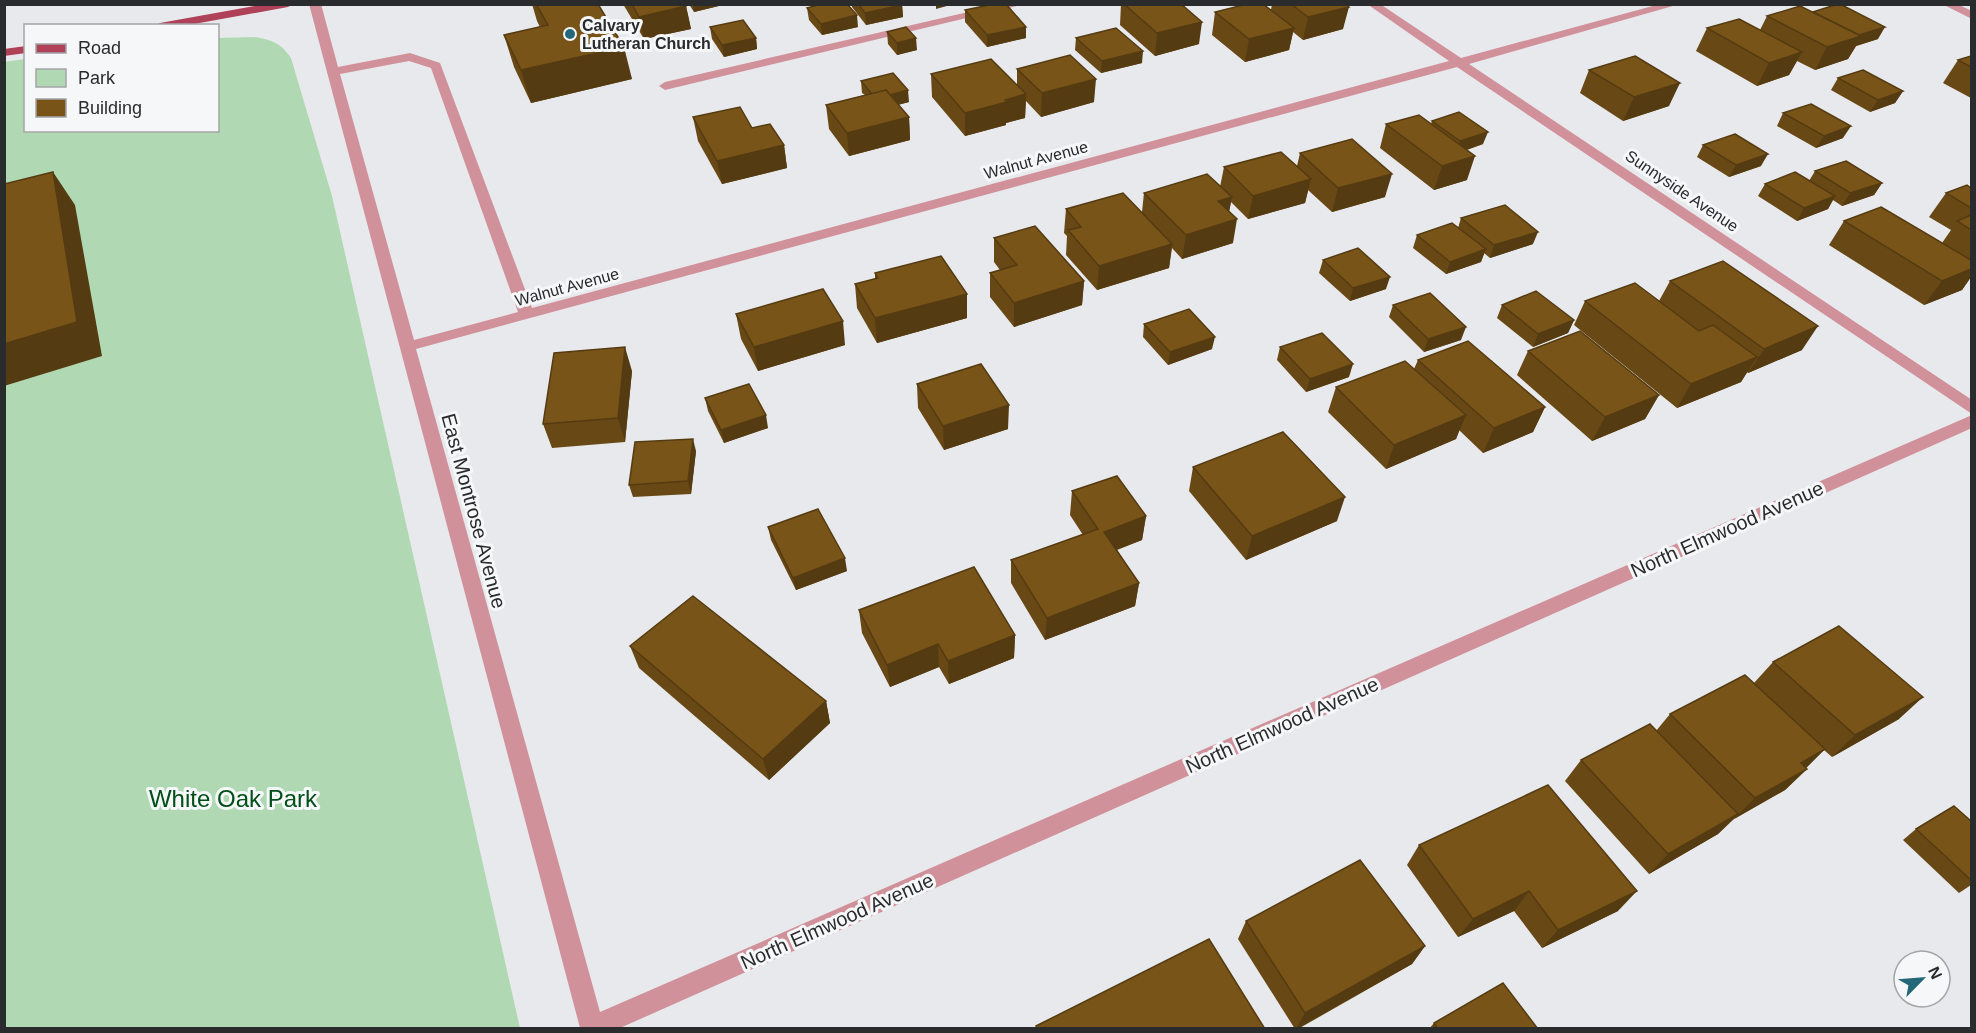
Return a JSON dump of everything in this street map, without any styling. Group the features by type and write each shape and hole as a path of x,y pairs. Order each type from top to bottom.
{"main road":[{"path":"172,24 288,4"},
{"path":"4,52 24,49"}],"street":[{"name":"East Montrose Avenue","path":"315,4 592,1029"},
{"path":"665,86 1020,4"},
{"name":"Sunnyside Avenue","path":"1372,4 1971,408"},
{"name":"Walnut Avenue","path":"406,347 1675,4"},
{"path":"1947,4 1971,16"},
{"path":"333,72 410,57 436,66 527,314"},
{"name":"North Elmwood Avenue","path":"592,1029 1971,421"}],"green space":[{"name":"White Oak Park","path":"219,38 266,39 284,49 291,58 332,196 520,1028 5,1028 4,62 24,59 24,132 219,132"}],"building":[{"path":"536,4 598,4 624,47 521,70 504,35 548,25"},
{"path":"632,4 685,4 686,6 639,17"},
{"path":"822,4 847,4 857,15 821,24 807,8"},
{"path":"858,4 902,4 902,5 865,13"},
{"path":"1006,4 1026,27 987,35 965,10"},
{"path":"1124,4 1181,4 1202,22 1157,33"},
{"path":"1247,4 1263,4 1294,28 1249,39 1215,12"},
{"path":"1291,4 1346,4 1349,7 1308,17"},
{"path":"1838,4 1885,27 1859,35 1813,12"},
{"path":"1800,6 1861,36 1827,47 1767,16"},
{"path":"1739,19 1802,52 1769,63 1707,28"},
{"path":"743,20 756,38 722,45 710,27"},
{"path":"906,27 916,38 897,43 887,32"},
{"path":"1116,28 1143,51 1102,61 1076,38"},
{"path":"1070,55 1096,79 1042,93 1017,69"},
{"path":"1635,56 1680,83 1634,97 1589,70"},
{"path":"1971,56 1971,67 1958,60"},
{"path":"991,59 1026,94 1005,100 1007,102 965,113 931,74"},
{"path":"1863,70 1903,91 1878,100 1838,78"},
{"path":"893,73 908,90 890,95 886,90 872,94 861,81"},
{"path":"886,90 909,117 847,133 826,105"},
{"path":"1811,104 1851,126 1824,136 1783,113"},
{"path":"740,107 752,128 770,124 784,145 717,161 693,117"},
{"path":"1459,112 1488,132 1460,141 1432,121"},
{"path":"1419,115 1475,156 1442,166 1386,124"},
{"path":"1735,134 1768,154 1736,165 1703,145"},
{"path":"1352,139 1392,174 1338,188 1300,153"},
{"path":"1281,152 1311,179 1253,196 1224,167"},
{"path":"1846,161 1882,183 1850,193 1815,171"},
{"path":"53,172 77,322 4,344 4,184"},
{"path":"1795,172 1835,196 1804,208 1765,184"},
{"path":"1207,174 1232,197 1218,201 1237,219 1186,235 1144,193"},
{"path":"1967,185 1971,188 1971,208 1946,193"},
{"path":"1123,193 1172,244 1099,266 1068,230 1081,227 1066,209"},
{"path":"1505,205 1538,232 1494,245 1461,218"},
{"path":"1881,207 1971,260 1971,269 1942,281 1844,221"},
{"path":"1971,215 1971,230 1957,221"},
{"path":"1452,223 1486,249 1450,262 1417,235"},
{"path":"1035,226 1084,281 1014,303 990,273 1017,265 994,238"},
{"path":"1358,248 1390,277 1353,288 1323,260"},
{"path":"941,256 967,294 875,318 855,284 878,278 875,273"},
{"path":"1723,261 1818,326 1764,349 1670,281"},
{"path":"1635,283 1699,331 1713,325 1757,357 1691,384 1585,301"},
{"path":"823,289 843,321 754,347 736,314"},
{"path":"1536,291 1574,320 1538,334 1502,305"},
{"path":"1430,293 1466,327 1428,339 1393,305"},
{"path":"1189,309 1215,337 1170,352 1144,324"},
{"path":"1580,331 1659,395 1605,417 1528,351"},
{"path":"1322,333 1353,364 1310,379 1280,347"},
{"path":"1468,341 1545,407 1494,428 1418,360"},
{"path":"625,347 618,418 543,424 554,353"},
{"path":"1405,361 1466,415 1394,445 1336,387"},
{"path":"981,364 1009,405 943,426 917,384"},
{"path":"749,384 766,415 721,430 705,398"},
{"path":"1283,432 1345,497 1252,536 1193,467"},
{"path":"693,439 688,481 629,485 635,442"},
{"path":"1117,476 1146,516 1104,532 1139,583 1047,618 1011,560 1098,529 1072,491"},
{"path":"818,509 845,558 793,578 768,527"},
{"path":"974,567 1015,635 948,661 938,644 887,665 859,610"},
{"path":"693,596 826,701 763,759 630,646"},
{"path":"1839,626 1923,697 1855,735 1773,662"},
{"path":"1745,675 1825,749 1801,763 1807,769 1755,798 1670,714"},
{"path":"1650,724 1738,814 1668,854 1581,760"},
{"path":"1548,785 1637,891 1558,930 1529,891 1473,919 1419,845"},
{"path":"1954,806 1971,821 1971,880 1916,829"},
{"path":"1360,860 1425,946 1305,1013 1246,921"},
{"path":"1209,939 1265,1029 1037,1029 1036,1026"},
{"path":"1503,983 1538,1029 1438,1029 1434,1023"}],"place":[{"name":"Calvary Lutheran Church","path":"570,34"}]}
